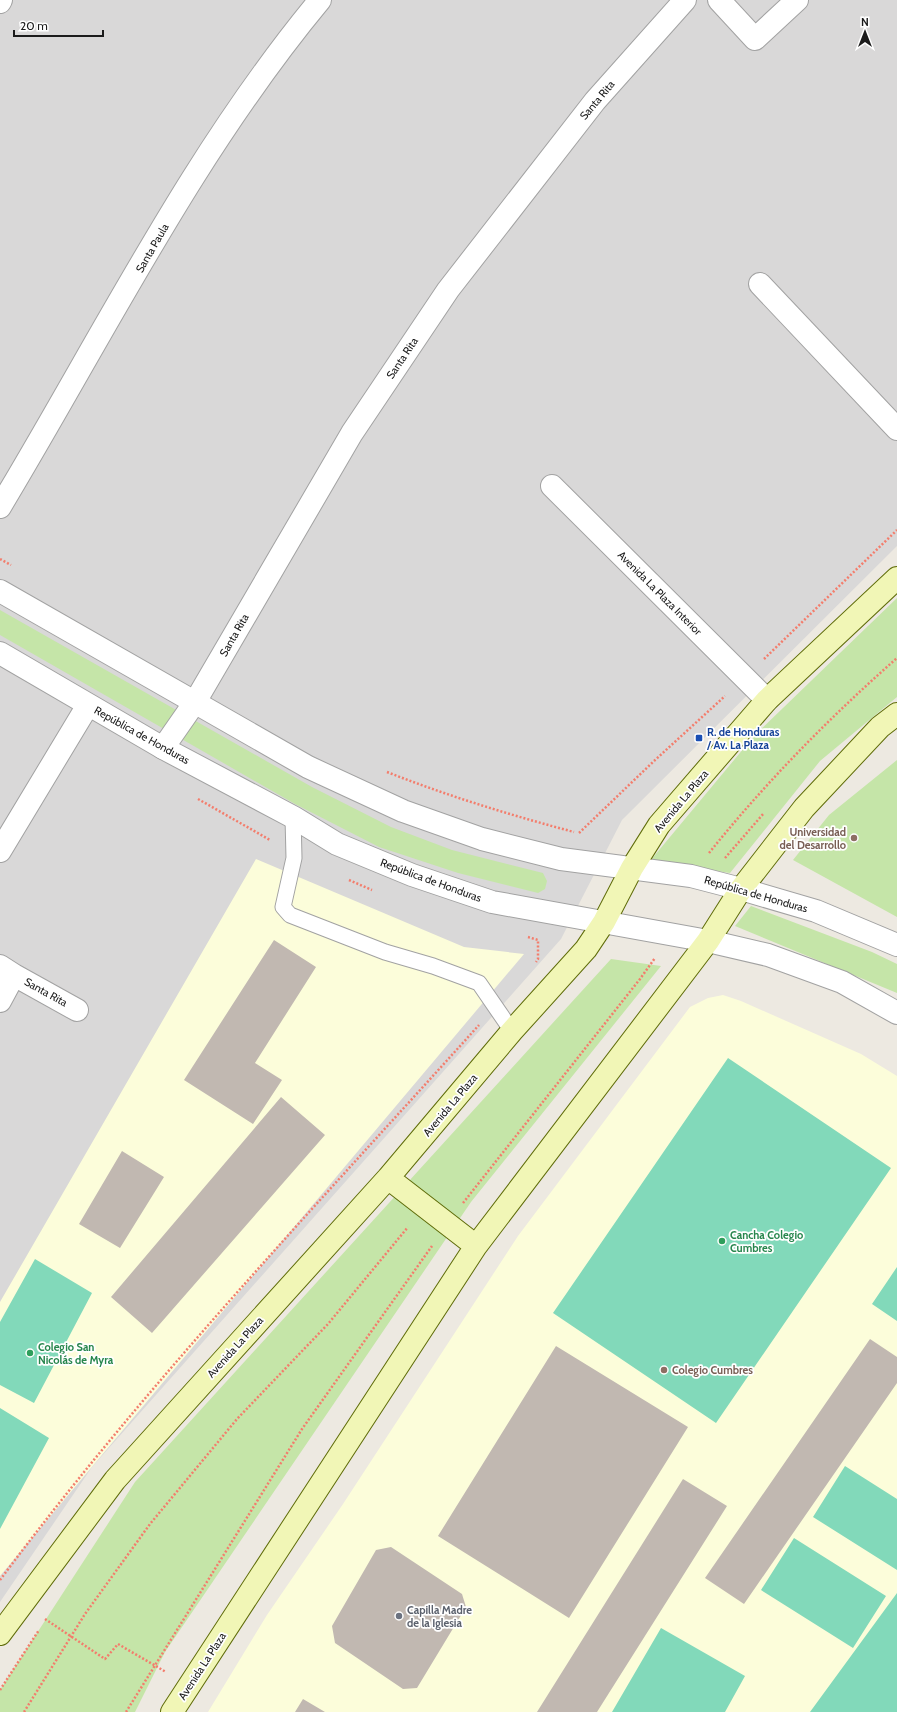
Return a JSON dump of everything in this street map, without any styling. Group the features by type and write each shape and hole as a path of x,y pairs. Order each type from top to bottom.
{"main road":[{"name":"Avenida La Plaza","path":"0,1634 115,1480 388,1178 512,1031 586,949 604,922 632,868 659,825 767,700 897,578"},
{"name":"Avenida La Plaza","path":"172,1712 476,1246 708,941 741,888 804,808 880,727 897,714"},
{"path":"388,1178 476,1246"}],"street":[{"name":"Santa Paula","path":"0,507 174,210 218,139 265,70 320,0"},
{"name":"Santa Rita","path":"163,748 195,702 352,433 448,290 595,101 686,0"},
{"path":"719,0 755,39 797,0"},
{"path":"760,284 897,429"},
{"name":"Avenida La Plaza Interior","path":"552,486 767,700"},
{"name":"República de Honduras","path":"0,591 308,767 403,811 482,839 561,859 691,876 741,888 816,911 897,945"},
{"name":"República de Honduras","path":"0,653 163,748 293,817 337,844 412,875 492,902 708,941 768,956 842,982 897,1013"},
{"path":"0,851 88,705"},
{"name":"Santa Rita","path":"0,1001 7,970 77,1010"}],"lane":[{"path":"293,817 294,858 283,907 290,915 385,952 433,966 478,983 512,1031"}],"path":[{"path":"0,559 13,567"},
{"path":"691,876 739,816 790,760 843,706 897,658"},
{"path":"380,770 441,793 510,815 580,833"},
{"path":"533,965 538,959 538,940"},
{"path":"0,1580 54,1507 191,1346 495,1007"},
{"path":"24,1712 70,1637 150,1524 237,1419 328,1324 424,1206"},
{"path":"23,1604 70,1637 105,1659 118,1644 155,1665"}],"shaded area":[{"path":"0,0 897,0 897,546 622,820 561,939 92,1467 0,1602"},
{"name":"Colegio San Nicolás de Myra","path":"256,859 464,947 524,954 0,1576 0,1302"},
{"name":"Colegio Cumbres","path":"723,995 741,1001 861,1054 897,1076 897,1712 208,1712 267,1615 343,1504 518,1236 690,1007 708,998"}],"green space":[{"path":"897,598 897,697 820,761 730,873 650,861 754,736"},
{"path":"0,610 312,787 391,827 452,850 543,873 547,881 545,889 538,893 458,873 379,847 295,804 0,635"},
{"name":"Universidad del Desarrollo","path":"897,760 897,917 793,860 829,815"},
{"path":"751,906 872,952 897,964 897,993 735,926"},
{"path":"611,959 661,966 471,1202 165,1652 135,1712 0,1712 0,1690 135,1482"},
{"name":"Cancha Colegio Cumbres","path":"728,1058 891,1168 716,1423 553,1313"},
{"name":"Colegio San Nicolás de Myra","path":"35,1259 92,1293 34,1403 0,1385 0,1322"},
{"path":"897,1267 897,1321 872,1304"},
{"path":"0,1408 49,1438 0,1529"},
{"path":"845,1466 897,1499 897,1570 813,1517"},
{"path":"794,1538 886,1596 853,1648 761,1590"},
{"path":"897,1593 897,1712 810,1712"},
{"path":"661,1628 745,1676 725,1712 612,1712"}],"building":[{"path":"274,940 316,967 255,1063 282,1080 253,1124 184,1080"},
{"path":"281,1097 325,1135 152,1333 111,1297"},
{"path":"122,1151 164,1177 120,1248 79,1224"},
{"path":"870,1339 897,1357 897,1383 744,1604 705,1578"},
{"path":"556,1346 688,1427 569,1618 438,1536"},
{"path":"683,1479 727,1506 597,1712 537,1712"},
{"name":"Capilla Madre de la Iglesia","path":"391,1547 462,1594 466,1607 417,1688 403,1689 335,1643 332,1626 376,1550"},
{"path":"303,1699 325,1712 295,1712"}],"place":[{"name":"R. de Honduras / Av. La Plaza","path":"699,738"},
{"name":"Universidad del Desarrollo","path":"854,838"},
{"name":"Cancha Colegio Cumbres","path":"722,1241"},
{"name":"Colegio San Nicolás de Myra","path":"30,1353"},
{"name":"Colegio Cumbres","path":"664,1370"},
{"name":"Capilla Madre de la Iglesia","path":"399,1616"}]}
